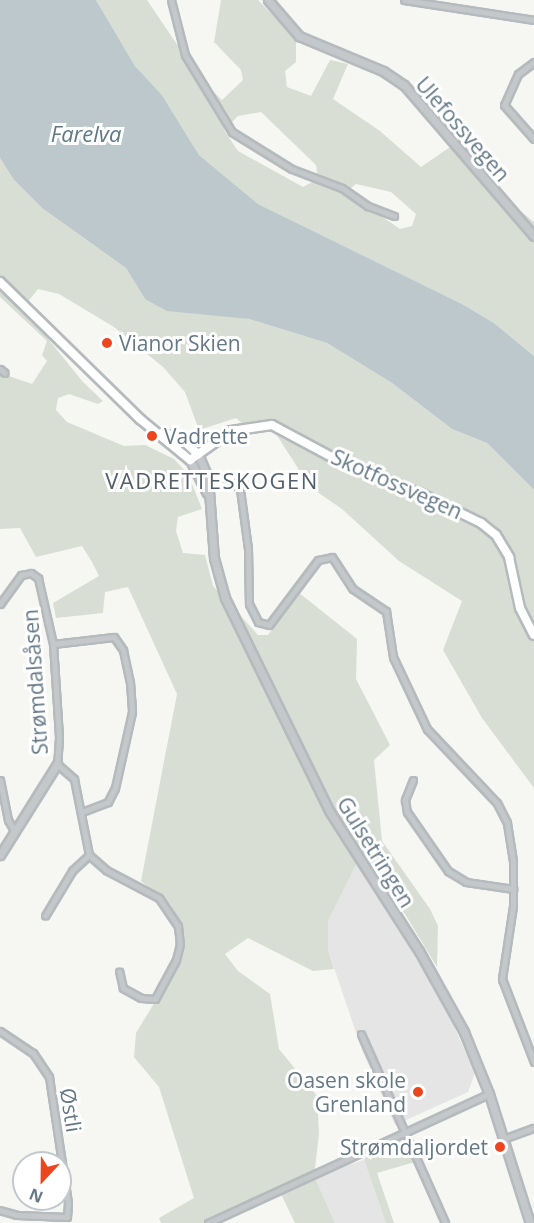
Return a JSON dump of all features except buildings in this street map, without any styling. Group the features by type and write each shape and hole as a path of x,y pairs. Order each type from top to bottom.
{"main road":[{"path":"0,282 140,419 159,432 190,460"},
{"name":"Skotfossvegen","path":"190,460 239,428 272,425 350,466 461,512 490,529 502,543 509,557 520,608 534,634"},
{"path":"159,432 185,442 198,454"}],"street":[{"path":"171,0 185,55 232,132 282,164 342,188 368,206 394,216"},
{"name":"Ulefossvegen","path":"268,0 299,36 372,66 404,85 534,236"},
{"path":"404,0 534,20"},
{"path":"534,62 518,74 504,105 534,139"},
{"name":"Gulsetringen","path":"198,454 208,495 216,572 230,611 336,821 444,995 489,1094 530,1223"},
{"path":"190,460 205,477 228,479 240,489 248,549 249,604 261,625 271,623 326,556 336,561 353,589 386,611 393,657 420,717 440,746 483,785 503,814 513,852 513,889 501,974 534,1062"},
{"name":"Strømdalsåsen","path":"0,604 17,578 31,573 42,587 53,644 59,738 57,764 71,774 82,812 89,855"},
{"path":"53,644 114,637 123,650 130,682 132,712 115,788 105,804 82,812"},
{"path":"0,855 57,764"},
{"path":"0,780 8,820 15,832"},
{"path":"412,780 405,800 407,812 448,871 465,882 513,889"},
{"path":"45,916 72,871 89,855 106,870 159,898 178,926 180,944 176,960 154,999 141,998 123,988 119,971"},
{"name":"Østli","path":"0,1031 28,1049 49,1077 67,1217 26,1220"},
{"path":"361,1034 445,1223"},
{"path":"208,1223 489,1094"},
{"path":"503,1139 534,1128"},
{"path":"0,1210 26,1220"}],"shaded area":[{"path":"96,0 147,0 201,80 222,100 243,80 241,70 214,42 221,0 258,0 296,39 296,62 285,71 287,87 311,96 330,60 348,64 333,99 380,131 421,167 453,145 475,174 534,222 534,356 494,323 462,304 258,204 199,155 162,95 135,66","holes":["261,112 316,165 318,179 303,187 238,151 224,130 238,116","356,184 391,192 416,214 412,226 400,229 346,192"]},
{"path":"0,158 14,180 42,208 126,268 145,299 249,319 327,343 392,383 452,429 487,443 534,490 534,788 482,718 443,650 462,601 399,561 342,509 310,487 269,423 246,427 236,418 199,430 185,392 163,367 114,327 59,294 38,289 23,308 83,382 103,401 98,404 69,394 58,398 56,410 67,422 124,446 145,445 174,459 188,474 202,509 178,517 176,531 183,553 205,555 213,586 258,635 268,635 298,592 357,639 356,679 390,745 374,760 382,841 430,909 438,926 437,967 405,914 365,861 357,863 328,921 328,950 334,969 313,971 248,938 225,954 238,971 270,994 279,1049 317,1096 319,1134 314,1176 335,1223 295,1223 279,1190 207,1223 161,1223 159,1218 194,1198 159,1087 134,1057 136,1033 176,967 184,945 181,924 170,904 141,881 177,694 128,587 105,592 103,613 56,618 53,603 99,576 82,546 36,557 20,528 0,529 0,373 32,384 47,361 42,355 47,341 0,297"},
{"path":"357,863 442,1000 475,1073 468,1092 395,1125 362,1050 328,950 328,921"},
{"path":"400,1139 415,1162 377,1173 394,1223 386,1223 364,1160 369,1151"},
{"path":"364,1160 386,1223 335,1223 314,1176"}],"water":[{"name":"Farelva","path":"0,0 96,0 135,66 162,95 199,155 258,204 462,304 494,323 534,356 534,490 487,443 452,429 392,383 327,343 249,319 167,311 145,299 126,268 42,208 14,180 0,158"}],"place":[{"name":"Vianor Skien","path":"107,343"},
{"name":"Vadrette","path":"152,436"},
{"name":"Oasen skole Grenland","path":"418,1092"},
{"name":"Strømdaljordet","path":"500,1147"}],"district":[{"name":"VADRETTESKOGEN","path":"212,481"}]}
